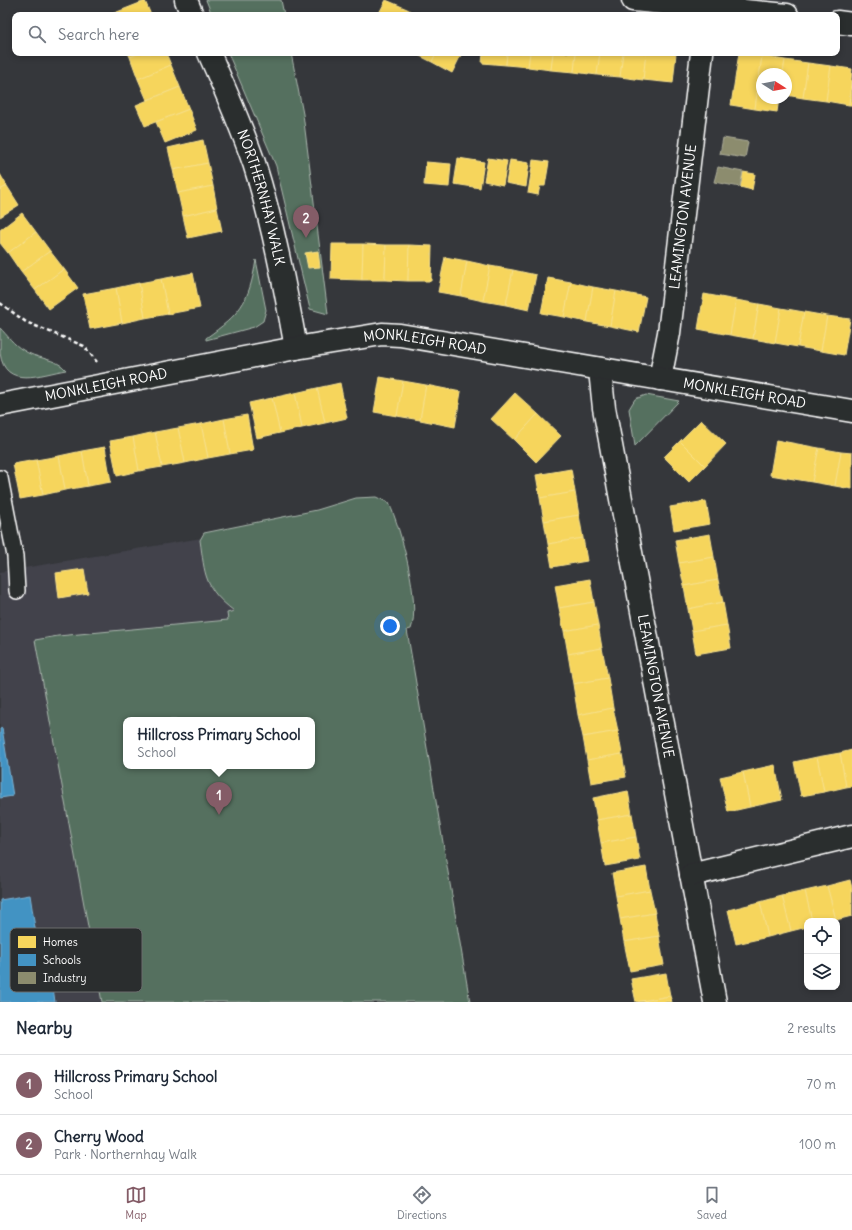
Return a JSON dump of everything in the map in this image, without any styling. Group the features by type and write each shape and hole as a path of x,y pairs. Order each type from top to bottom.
{"street":[{"path":"186,0 191,12"},
{"path":"633,0 755,12"},
{"path":"840,22 852,24"},
{"name":"NORTHERNHAY WALK","path":"210,56 236,115 254,164 282,280 296,348"},
{"name":"LEAMINGTON AVENUE","path":"660,379 669,332 702,56"},
{"name":"MONKLEIGH ROAD","path":"0,405 296,348 382,334 400,335 600,370 852,411"},
{"name":"LEAMINGTON AVENUE","path":"600,370 605,416 715,1002"},
{"path":"691,875 852,836"}],"lane":[{"path":"0,478 15,556 17,591"}],"path":[{"path":"0,303 26,322 84,346 115,383"}],"shaded area":[{"path":"386,507 470,1002 0,1002 0,572"}],"green space":[{"path":"206,0 281,0 283,12 211,12"},
{"path":"229,56 292,56 303,114 328,314 310,309 276,166"},
{"path":"256,260 266,310 263,321 254,327 206,340 206,338 227,322 241,306 250,287"},
{"path":"0,328 23,350 57,363 66,370 26,377 16,376 9,372 3,365 0,353"},
{"path":"646,395 679,401 635,446 629,409 635,399"},
{"path":"376,497 389,503 399,530 412,585 413,617 411,629 407,630 470,1002 102,1002 100,992 142,992 142,928 88,928 35,640 58,636 228,620 227,613 234,611 224,603 211,588 205,572 200,540 204,533 317,510 356,498"}],"building: Homes":[{"path":"386,0 407,9 406,12 380,12"},
{"path":"145,1 150,12 117,12"},
{"path":"407,9 412,12 406,12"},
{"path":"167,56 171,65 138,79 130,57"},
{"path":"420,56 435,56 432,62"},
{"path":"435,56 460,56 452,73 432,62"},
{"path":"483,56 507,56 506,65 482,63"},
{"path":"507,56 530,56 528,67 506,65"},
{"path":"530,56 553,56 551,70 528,67"},
{"path":"553,56 576,56 574,72 551,70"},
{"path":"576,56 600,56 597,75 574,72"},
{"path":"600,56 623,56 620,77 597,75"},
{"path":"623,56 646,56 643,80 620,77"},
{"path":"646,56 676,56 673,83 643,80"},
{"path":"739,56 762,56 760,68 756,68 755,109 731,105"},
{"path":"762,56 785,60 784,68 760,68"},
{"path":"785,60 808,63 803,98 792,96 792,68 784,68"},
{"path":"808,63 831,66 826,101 803,98"},
{"path":"171,65 180,87 147,100 138,79"},
{"path":"831,66 852,69 849,105 826,101"},
{"path":"852,81 852,105 849,105"},
{"path":"180,87 189,109 145,126 136,105"},
{"path":"756,101 756,104 778,104 777,112 755,109"},
{"path":"189,109 197,130 165,143 156,122"},
{"path":"203,140 208,163 173,170 168,148"},
{"path":"458,158 484,162 480,188 454,184"},
{"path":"488,158 507,161 503,185 484,181"},
{"path":"510,160 529,163 526,187 506,183"},
{"path":"533,160 549,162 545,186 540,186 538,195 528,193"},
{"path":"426,162 451,164 449,187 424,185"},
{"path":"208,163 213,186 178,193 173,170"},
{"path":"743,172 755,174 752,190 740,187"},
{"path":"0,174 7,186 0,190"},
{"path":"7,186 19,205 0,217 0,190"},
{"path":"213,186 217,208 183,216 178,193"},
{"path":"217,208 222,231 188,238 183,216"},
{"path":"22,213 36,232 8,253 0,243 0,230"},
{"path":"36,232 50,251 21,272 8,253"},
{"path":"332,244 363,244 362,280 331,279"},
{"path":"363,244 386,245 385,280 362,280"},
{"path":"386,245 409,245 408,281 385,280"},
{"path":"409,245 432,246 431,281 408,281"},
{"path":"50,251 64,269 35,290 21,272"},
{"path":"318,251 320,267 308,268 305,253"},
{"path":"445,257 467,261 461,296 438,292"},
{"path":"467,261 490,266 483,301 461,296"},
{"path":"490,266 513,270 506,305 483,301"},
{"path":"64,269 78,288 49,309 35,290"},
{"path":"513,270 536,275 529,310 506,305"},
{"path":"193,273 200,308 168,314 161,279"},
{"path":"548,278 571,282 564,317 541,313"},
{"path":"161,279 168,314 145,318 139,283"},
{"path":"571,282 593,287 587,322 564,317"},
{"path":"139,283 145,318 122,323 116,288"},
{"path":"593,287 616,291 610,326 587,322"},
{"path":"116,288 122,323 90,329 83,294"},
{"path":"616,291 646,297 639,332 610,326"},
{"path":"704,294 736,300 730,335 698,329"},
{"path":"736,300 759,304 753,339 730,335"},
{"path":"759,304 781,308 775,343 753,339"},
{"path":"781,308 804,312 798,347 775,343"},
{"path":"804,312 827,316 821,351 798,347"},
{"path":"827,316 850,319 844,355 821,351"},
{"path":"380,377 403,381 397,416 374,412"},
{"path":"403,381 426,385 420,420 397,416"},
{"path":"340,383 347,418 325,423 317,388"},
{"path":"426,385 461,392 455,427 420,420"},
{"path":"317,388 325,423 302,428 295,393"},
{"path":"295,393 302,428 280,433 272,398"},
{"path":"515,393 538,414 514,440 491,419"},
{"path":"272,398 280,433 257,438 249,403"},
{"path":"538,414 561,436 536,462 514,440"},
{"path":"247,415 253,450 230,454 224,419"},
{"path":"224,419 230,454 208,458 201,424"},
{"path":"701,420 726,444 705,466 680,441"},
{"path":"201,424 208,458 185,463 178,428"},
{"path":"178,428 185,463 162,467 155,432"},
{"path":"155,432 162,467 139,471 133,437"},
{"path":"133,437 139,471 117,476 110,441"},
{"path":"776,440 819,448 812,482 770,475"},
{"path":"680,441 705,466 689,482 664,457"},
{"path":"105,447 111,482 88,486 82,451"},
{"path":"819,448 841,452 835,486 812,482"},
{"path":"82,451 88,486 65,490 59,456"},
{"path":"841,452 852,453 852,489 835,486"},
{"path":"59,456 65,490 43,495 36,460"},
{"path":"36,460 43,495 20,499 13,464"},
{"path":"571,469 575,492 540,498 536,475"},
{"path":"575,492 579,515 544,521 540,498"},
{"path":"706,501 710,524 674,530 670,507"},
{"path":"579,515 583,538 548,544 544,521"},
{"path":"710,534 714,557 679,563 675,540"},
{"path":"583,538 587,561 552,567 548,544"},
{"path":"714,557 718,580 684,586 679,563"},
{"path":"84,569 88,593 59,598 56,573"},
{"path":"590,579 594,602 559,608 555,585"},
{"path":"718,580 723,602 688,609 684,586"},
{"path":"594,602 598,625 564,631 559,608"},
{"path":"723,602 727,625 692,631 688,609"},
{"path":"598,625 602,648 568,654 564,631"},
{"path":"727,625 731,648 696,654 692,631"},
{"path":"602,648 608,678 573,684 568,654"},
{"path":"608,678 613,708 578,715 573,684"},
{"path":"613,708 618,731 583,737 578,715"},
{"path":"618,731 622,754 587,760 583,737"},
{"path":"852,750 852,786 846,787 840,753"},
{"path":"840,753 846,787 824,792 817,757"},
{"path":"622,754 626,777 591,783 587,760"},
{"path":"817,757 824,792 801,796 794,762"},
{"path":"775,765 782,800 750,807 743,772"},
{"path":"743,772 750,807 728,812 720,777"},
{"path":"628,791 632,814 597,820 593,798"},
{"path":"632,814 636,837 601,843 597,820"},
{"path":"636,837 640,860 605,866 601,843"},
{"path":"646,867 650,890 616,896 612,873"},
{"path":"850,880 852,888 852,916 840,919 835,918 827,886"},
{"path":"827,886 835,918 811,918 805,891"},
{"path":"650,890 655,913 620,919 616,896"},
{"path":"805,891 811,918 804,918 804,928 791,931 782,896"},
{"path":"782,896 791,931 768,937 760,902"},
{"path":"760,902 768,937 736,944 728,910"},
{"path":"655,913 659,936 624,942 620,919"},
{"path":"659,936 664,965 630,971 624,942"},
{"path":"666,973 670,996 636,1002 631,979"},
{"path":"670,996 672,1002 638,1002"}],"building: Schools":[{"path":"2,728 13,796 0,798 0,729"},
{"path":"30,895 35,928 10,928 10,992 54,992 55,1002 0,1002 0,900"}],"building: Industry":[{"path":"723,138 748,142 745,158 720,154"},
{"path":"718,167 743,172 740,187 714,182"}],"place":[{"name":"Cherry Wood","path":"306,238"},
{"name":"Hillcross Primary School","path":"219,815"}]}
